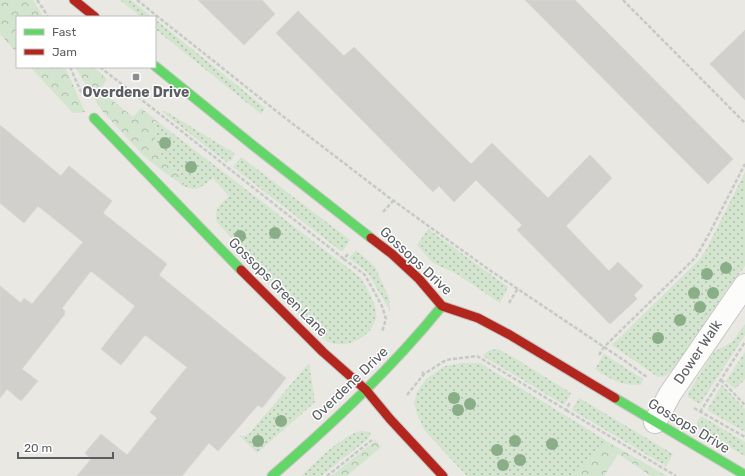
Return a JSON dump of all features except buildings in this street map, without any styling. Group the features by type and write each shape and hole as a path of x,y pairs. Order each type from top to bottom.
{"street":[{"path":"74,0 94,16"},
{"name":"Gossops Drive","path":"156,67 250,143 392,254 419,278 442,306 478,318 510,335 745,475"},
{"name":"Gossops Green Lane","path":"94,118 223,253 323,352 366,390 390,419 443,476"},
{"name":"Dower Walk","path":"655,422 670,394 745,285"},
{"name":"Overdene Drive","path":"272,476 306,447 366,390 402,353 442,306"}],"path":[{"path":"37,0 47,16"},
{"path":"137,0 280,114 393,201 488,269 604,347 670,394 745,438"},
{"path":"623,0 745,123"},
{"path":"101,68 365,275 382,306 386,319 381,333 424,374 446,360 477,356 676,476"},
{"path":"566,410 604,347 696,257 745,164"},
{"path":"344,259 393,201"},
{"path":"700,412 745,342"},
{"path":"721,380 745,405"},
{"path":"327,476 376,437"}],"green space":[{"path":"0,0 33,0 42,16 16,16 16,52 0,34"},
{"path":"120,0 131,0 151,16 140,16"},
{"path":"156,20 265,108 261,114 156,30"},
{"path":"31,68 65,68 85,112 73,113"},
{"path":"76,68 95,68 107,79 100,90 133,117 141,108 158,122 155,139 156,144 168,163 184,179 184,186 144,156 103,112"},
{"path":"161,111 165,111 234,153 232,160 226,162"},
{"path":"158,122 361,278 376,310 374,323 366,334 357,340 346,344 334,344 325,340 316,331 217,222 217,210 229,196 213,178 200,188 193,189 184,186 184,179 168,163 156,144 155,139"},
{"path":"241,157 350,240 342,252 233,167"},
{"path":"745,172 745,266 723,295 675,369 665,376 658,377 612,345 700,259"},
{"path":"428,229 508,287 500,303 457,274 433,263 417,245"},
{"path":"356,250 375,267 389,298 390,311 368,273 349,258"},
{"path":"745,324 745,335 700,404 688,397 688,393 714,352 732,342"},
{"path":"498,349 571,393 564,405 483,356 489,350"},
{"path":"745,352 745,379 735,389 726,381"},
{"path":"604,354 643,379 641,385 616,381 595,369"},
{"path":"309,363 315,402 257,453 239,435 244,436 249,434"},
{"path":"462,363 480,363 610,443 599,447 594,457 574,476 467,476 425,431 414,403 417,392 426,379 445,366"},
{"path":"722,385 745,409 745,432 707,410"},
{"path":"579,398 673,454 666,466 572,410"},
{"path":"701,416 745,442 745,456 700,430 697,423"},
{"path":"360,431 371,432 368,439 321,476 301,476 336,445"},
{"path":"376,440 381,447 347,476 331,476"},
{"path":"610,443 667,476 651,476 618,454 604,476 574,476 594,457 599,447"}],"traffic: fast":[{"path":"156,67 371,238"},
{"path":"94,118 241,270"},
{"path":"272,476 361,395 423,329 442,306"},
{"path":"615,398 745,475"}],"traffic: jam":[{"path":"74,0 94,16"},
{"path":"371,238 392,254 419,279 442,306 478,318 510,335 615,398"},
{"path":"241,270 323,352 366,390 390,419 443,476"}],"place":[{"name":"Overdene Drive","path":"136,77"}]}
